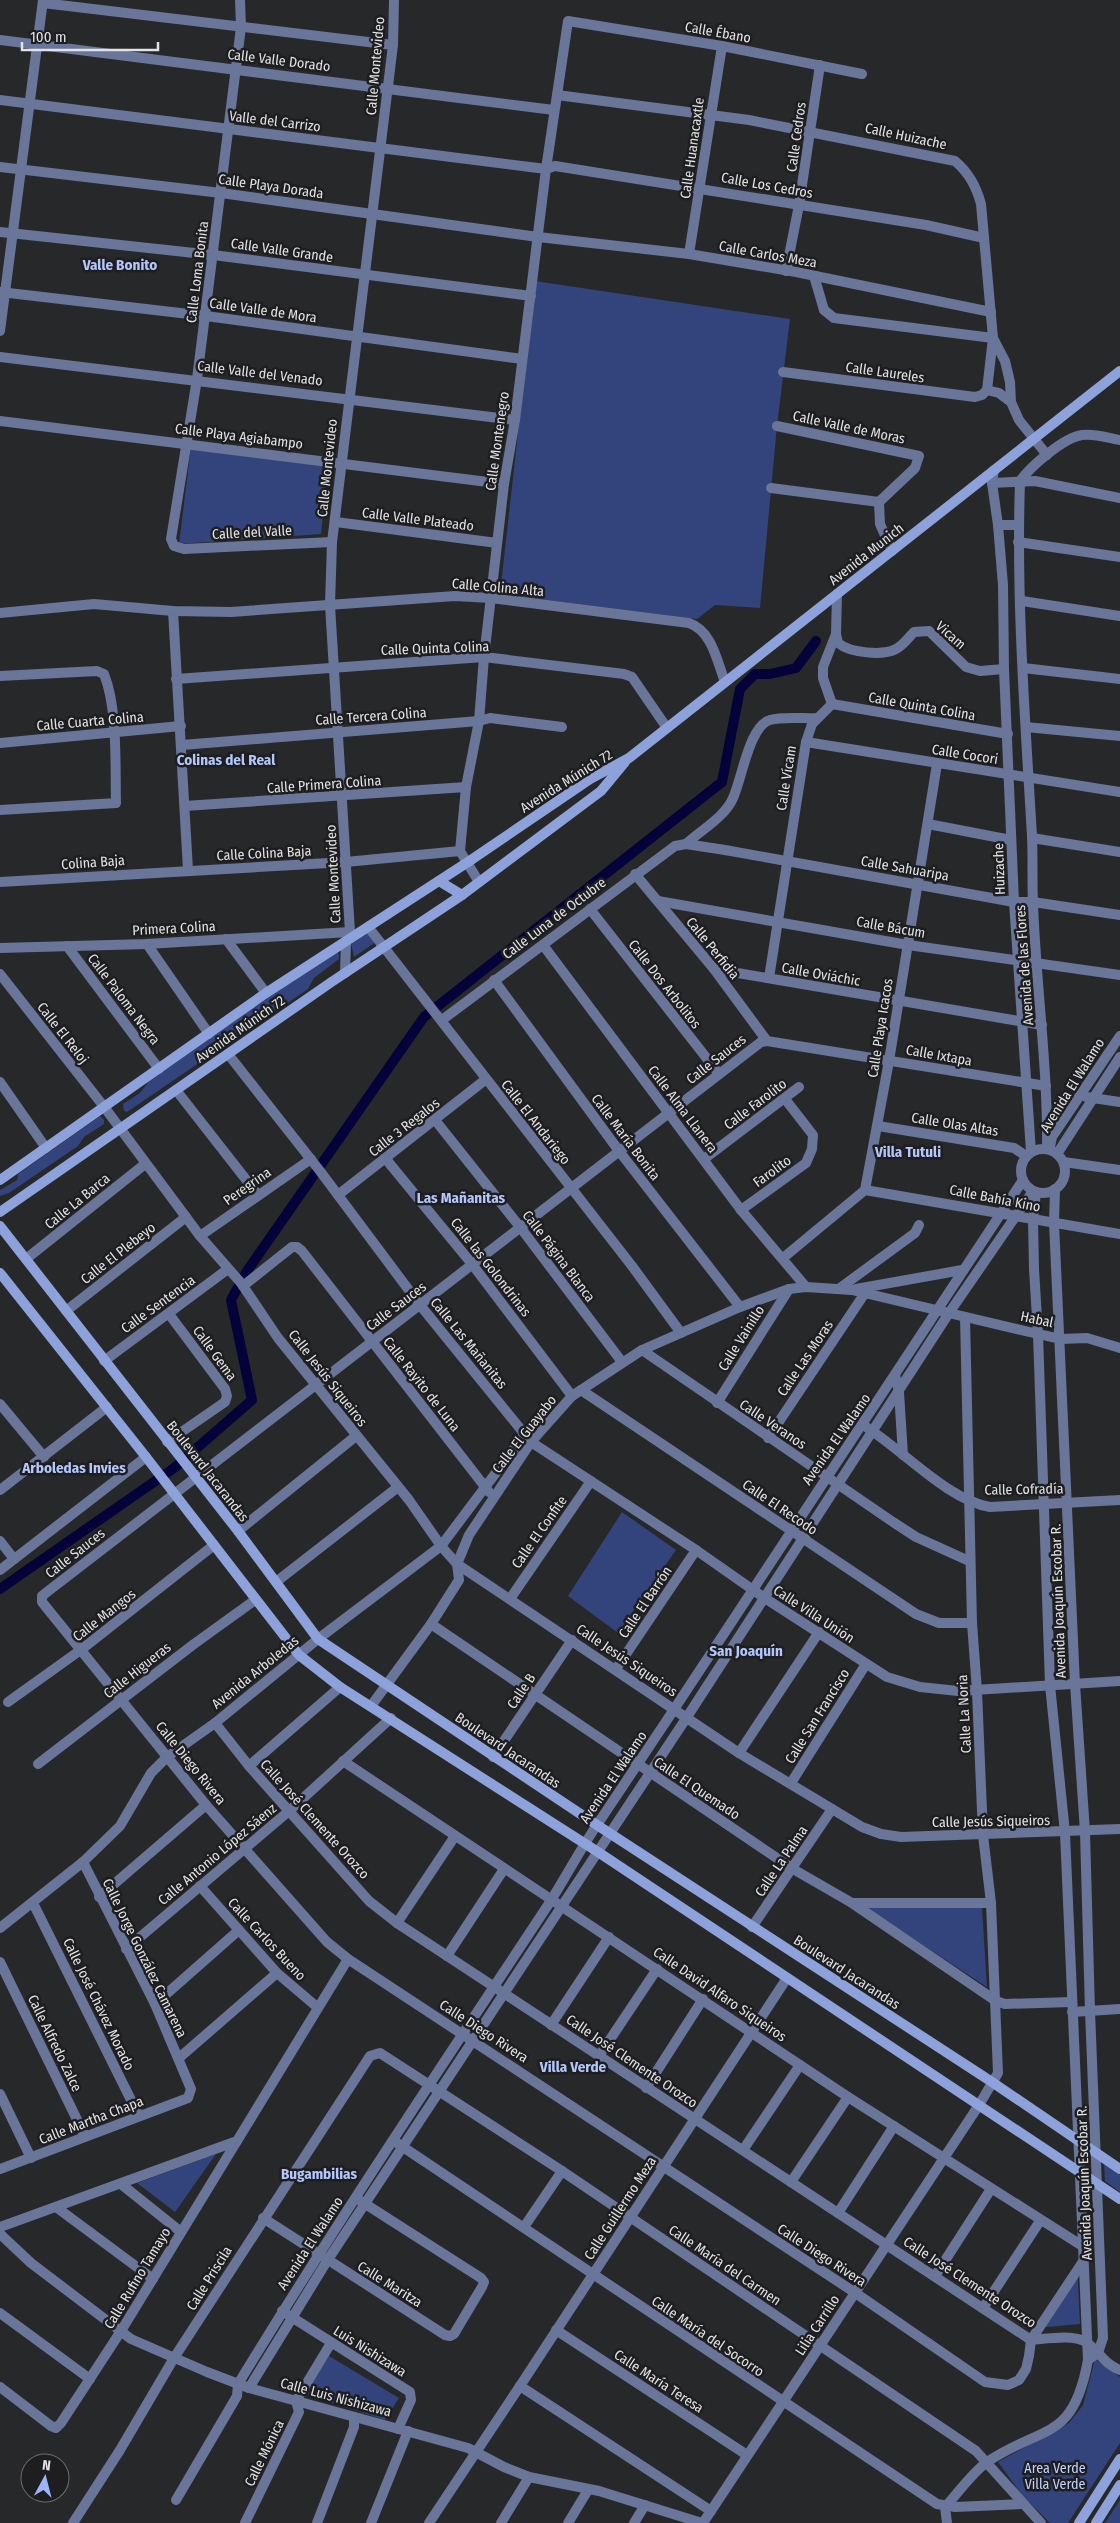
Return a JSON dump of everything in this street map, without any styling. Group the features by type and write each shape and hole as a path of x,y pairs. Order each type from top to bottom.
{"main road":[{"name":"Avenida Munich","path":"628,758 1120,371"},
{"name":"Avenida Múnich 72","path":"0,1180 348,937 369,928 590,779 628,758"},
{"name":"Avenida Múnich 72","path":"0,1212 345,973 386,948 462,895 601,791 628,758"},
{"path":"439,881 462,895"},
{"name":"Boulevard Jacarandas","path":"0,1226 176,1454 238,1531 318,1639 752,1927 992,2082 1120,2169"},
{"path":"0,1273 166,1482 254,1600 299,1655 340,1687 598,1852 1120,2199"},
{"path":"1080,2523 1120,2459"},
{"path":"1096,2523 1120,2484"}],"street":[{"name":"Calle Loma Bonita","path":"174,546 171,539 206,316 229,129 241,27 240,0"},
{"name":"Calle Montevideo","path":"345,973 348,937 346,862 330,605 332,542 336,522 340,462 393,45 394,0"},
{"path":"0,331 3,292 31,104 43,2 393,45"},
{"name":"Calle Ébano","path":"568,21 722,46 862,74"},
{"name":"Calle Montenegro","path":"460,851 466,787 479,721 484,657 504,484 515,420 546,169 568,21"},
{"name":"Calle Valle Dorado","path":"0,40 554,110"},
{"name":"Calle Huanacaxtle","path":"689,254 722,46"},
{"name":"Calle Cedros","path":"786,271 799,205 820,65"},
{"name":"Calle Huizache","path":"557,94 710,115 810,132 955,161 964,168 976,187 981,204 993,338 1005,361 1010,382 1010,402 1019,420 1047,455"},
{"name":"Valle del Carrizo","path":"0,100 546,169"},
{"name":"Calle Los Cedros","path":"546,169 555,166 700,188 926,225 984,238"},
{"name":"Calle Playa Dorada","path":"0,167 221,192 538,237"},
{"name":"Calle Valle Grande","path":"0,232 213,255 531,296"},
{"name":"Calle Carlos Meza","path":"538,237 689,254 814,276 992,312"},
{"path":"814,276 824,310 834,318 993,338 985,393 999,394 1010,402"},
{"name":"Calle Valle de Mora","path":"3,292 206,316 522,359"},
{"name":"Calle Valle del Venado","path":"0,357 197,379 515,420"},
{"name":"Calle Laureles","path":"784,372 975,398 985,393"},
{"name":"Calle Playa Agiabampo","path":"0,421 504,484"},
{"name":"Calle Valle de Moras","path":"777,426 916,455 919,460 915,468 879,502"},
{"path":"1028,779 1022,601 1018,542 1020,481 1027,472 1047,455 1080,435 1120,440"},
{"name":"Huizache","path":"994,470 992,483 1003,585 1004,669 1014,902 1028,1154"},
{"path":"992,483 1035,481 1120,498"},
{"path":"771,488 879,502 880,524 892,551"},
{"name":"Calle Valle Plateado","path":"336,522 497,543"},
{"path":"998,525 1019,524"},
{"name":"Calle del Valle","path":"174,546 184,549 332,542"},
{"path":"1018,542 1120,557"},
{"path":"1003,585 1021,587"},
{"path":"832,704 823,678 823,667 836,634 837,594"},
{"name":"Calle Colina Alta","path":"0,614 94,604 173,611 231,612 455,596 491,598 689,623 698,626 711,643 725,682"},
{"path":"1022,601 1120,616"},
{"path":"173,611 176,679 182,726 188,870"},
{"name":"Vicam","path":"836,634 842,646 886,653 901,646 914,632 928,631 966,667 980,671 1004,669"},
{"name":"Calle Quinta Colina","path":"176,679 484,657 624,674 632,677 667,728"},
{"path":"1023,668 1120,680"},
{"path":"0,676 97,671 104,674 107,682 114,734 116,804 0,810"},
{"name":"Calle Quinta Colina","path":"832,704 1008,734"},
{"name":"Calle Vícam","path":"769,978 776,920 806,742 812,724 832,704"},
{"name":"Calle Tercera Colina","path":"182,745 479,721 490,718 562,727"},
{"name":"Calle Luna de Octubre","path":"436,1013 494,980 635,874 675,846 686,844 723,812 733,799 756,733 762,724 771,720 817,718"},
{"name":"Calle Cuarta Colina","path":"0,743 114,734 182,726"},
{"path":"1026,727 1120,736"},
{"name":"Calle Cocori","path":"806,742 1028,779 1120,792"},
{"name":"Calle Playa Icacos","path":"865,1190 878,1126 938,764"},
{"name":"Avenida de las Flores","path":"1028,779 1032,838 1032,902 1046,1086 1054,1153"},
{"name":"Calle Primera Colina","path":"185,806 342,797 466,787"},
{"path":"928,824 1012,840"},
{"path":"1032,838 1120,852"},
{"name":"Calle Sahuaripa","path":"686,844 787,860 1014,902 1032,902 1120,915"},
{"path":"460,851 479,882"},
{"name":"Calle Colina Baja","path":"188,870 346,862 460,851"},
{"name":"Colina Baja","path":"0,882 188,870"},
{"name":"Calle Perfidia","path":"635,874 714,969 768,1041"},
{"name":"Calle Bácum","path":"658,901 776,920 908,945 1120,975"},
{"name":"Calle Dos Arbolitos","path":"590,909 719,1074"},
{"name":"Calle El Andariego","path":"369,928 632,1266 681,1333"},
{"name":"Primera Colina","path":"0,948 147,944 226,939 348,937"},
{"path":"226,939 266,993"},
{"path":"147,944 209,1034"},
{"name":"Calle Alma Llanera","path":"543,945 741,1210 806,1286"},
{"name":"Calle Paloma Negra","path":"67,946 159,1069"},
{"name":"Calle Oviáchic","path":"714,969 1042,1025"},
{"name":"Calle El Reloj","path":"0,974 105,1108"},
{"name":"Calle María Bonita","path":"494,980 619,1151 740,1307"},
{"name":"Avenida El Walamo","path":"1054,1153 1052,1137 1119,1037"},
{"name":"Calle Sauces","path":"42,1596 719,1074 761,1042 768,1041"},
{"name":"Calle Ixtapa","path":"768,1041 1046,1086"},
{"name":"Calle Las Mañanitas","path":"228,1054 338,1195 420,1305 528,1438"},
{"name":"Avenida El Walamo","path":"1054,1153 1120,1057"},
{"name":"Calle 3 Regalos","path":"338,1195 486,1080"},
{"path":"0,1082 46,1148"},
{"name":"Calle Farolito","path":"704,1159 799,1088"},
{"path":"176,1090 258,1195"},
{"path":"1080,1096 1120,1102"},
{"name":"Farolito","path":"741,1210 806,1163 810,1156 813,1134 785,1099"},
{"name":"Calle Jesús Siqueiros","path":"105,1108 200,1236 240,1283 278,1338 315,1386 398,1487 441,1546 457,1564 616,1668 739,1753 862,1828 881,1834 901,1837 1065,1833 1120,1829"},
{"name":"Calle Página Blanca","path":"435,1120 520,1227 622,1362"},
{"name":"Calle Olas Altas","path":"878,1126 1014,1148 1028,1154"},
{"path":"1055,1189 1050,1193 1035,1192 1023,1180 1021,1168 1028,1154 1054,1153 1120,1170"},
{"name":"Avenida Joaquín Escobar R.","path":"1054,1153 1064,1177 1055,1189 1054,1223 1061,1339 1075,1684 1085,1832 1103,2338 1098,2353"},
{"name":"Calle las Golondrinas","path":"385,1158 472,1264 572,1396"},
{"name":"Calle La Barca","path":"26,1260 145,1164"},
{"name":"Peregrina","path":"200,1236 258,1195 315,1165"},
{"name":"Avenida El Walamo","path":"236,2396 249,2388 327,2261 365,2204 430,2085 597,1825 676,1709 826,1476 863,1425 935,1311 1023,1180"},
{"path":"783,1258 865,1190"},
{"name":"Calle Bahía Kino","path":"865,1190 1120,1234"},
{"name":"Avenida El Walamo","path":"176,2500 236,2396 238,2384 318,2254 356,2198 439,2092 560,1906 687,1717 763,1597 874,1431 949,1313 1015,1215 1035,1192"},
{"name":"Avenida Joaquín Escobar R.","path":"945,2507 986,2463 1057,2426 1072,2412 1083,2386 1088,2360 1071,2007 1065,1833 1050,1686 1033,1220 1035,1192"},
{"name":"Calle El Plebeyo","path":"66,1310 186,1216"},
{"path":"840,1288 915,1233 919,1225"},
{"name":"Calle Rayito de Luna","path":"240,1283 292,1247 297,1247 492,1497"},
{"name":"Calle Sentencia","path":"104,1361 228,1269"},
{"path":"852,1290 962,1270"},
{"name":"Calle El Guayabo","path":"371,1706 385,1684 431,1624 459,1580 457,1564 468,1535 528,1438 572,1396 622,1362 642,1350 740,1307 789,1289 806,1286 852,1290 949,1313"},
{"name":"Calle Vainillo","path":"717,1403 789,1289"},
{"name":"Calle Las Moras","path":"768,1438 865,1293"},
{"name":"Habal","path":"949,1313 1061,1339 1087,1338 1120,1348"},
{"name":"Calle Gema","path":"167,1442 225,1402 227,1396 225,1389 169,1314"},
{"name":"Calle La Noria","path":"965,1317 972,1623 984,1835 991,1903 998,2072 979,2104"},
{"name":"Calle Veranos","path":"642,1350 768,1438 916,1537 970,1561"},
{"path":"895,1375 899,1392 903,1456"},
{"name":"Calle El Recodo","path":"581,1390 929,1621 972,1623"},
{"path":"0,1404 44,1457"},
{"path":"0,1490 107,1407"},
{"name":"Calle Cofradía","path":"863,1425 874,1431 903,1456 969,1501 990,1507 1120,1500"},
{"path":"238,1531 356,1436"},
{"name":"Calle Villa Unión","path":"528,1438 763,1597 888,1677 920,1687 977,1690 1120,1681"},
{"name":"Avenida Arboledas","path":"0,1928 83,1862 120,1826 151,1773 167,1757 215,1723 318,1639 441,1546 485,1487 528,1438"},
{"path":"0,1570 146,1457"},
{"name":"Calle El Confite","path":"510,1599 591,1481"},
{"path":"276,1582 398,1487"},
{"path":"0,1541 14,1559"},
{"name":"Calle Mangos","path":"8,1702 82,1649 214,1545"},
{"name":"Calle El Barrón","path":"616,1668 696,1550"},
{"name":"Calle Diego Rivera","path":"42,1596 42,1602 82,1649 206,1805 246,1848 327,1942 348,1959 854,2292 984,2382 995,2385 1008,2385 1019,2380 1030,2356 1030,2340"},
{"name":"Calle Higueras","path":"38,1764 254,1600"},
{"name":"Calle El Quemado","path":"431,1624 649,1773 793,1869 852,1903 996,2001 1005,2004 1071,2007"},
{"path":"739,1753 818,1632"},
{"name":"Calle B","path":"493,1756 572,1640"},
{"name":"Calle San Francisco","path":"791,1783 866,1664"},
{"path":"249,1766 340,1687"},
{"name":"Calle Antonio López Sáenz","path":"126,1949 246,1848 391,1718"},
{"name":"Calle José Clemente Orozco","path":"215,1723 249,1766 369,1901 397,1923 1030,2340 1079,2339 1087,2343"},
{"name":"Calle David Alfaro Siqueiros","path":"342,1761 550,1900 657,1968 848,2097 991,2190 1084,2247"},
{"path":"99,1897 206,1805"},
{"name":"Calle La Palma","path":"752,1927 832,1809"},
{"path":"397,1923 455,1836"},
{"name":"Calle Jorge González Camarena","path":"83,1862 99,1897 155,2004 179,2058 191,2089 191,2095"},
{"path":"447,1956 504,1869"},
{"name":"Calle Carlos Bueno","path":"200,1886 277,1973 317,2007"},
{"name":"Calle José Chávez Morado","path":"33,1903 139,2116"},
{"name":"Calle El Quemado","path":"852,1903 991,1903"},
{"path":"155,2004 238,1930"},
{"path":"551,2025 609,1937"},
{"name":"Calle Rufino Tamayo","path":"0,2387 56,2428 90,2380 121,2331 348,1959"},
{"name":"Calle Alfredo Zalce","path":"0,1962 85,2136"},
{"path":"599,2056 657,1968"},
{"path":"179,2058 277,1973"},
{"name":"Calle Guillermo Meza","path":"429,2523 786,1978"},
{"path":"646,2088 703,2000"},
{"path":"1071,2007 1090,2011 1120,2009"},
{"name":"Calle María del Carmen","path":"375,2053 380,2053 562,2171 976,2451 1041,2523"},
{"name":"Calle Priscila","path":"73,2523 120,2450 174,2358 263,2218 370,2056 375,2053"},
{"path":"742,2150 800,2065"},
{"path":"0,2094 31,2158"},
{"name":"Calle Martha Chapa","path":"0,2169 188,2098 191,2095"},
{"path":"791,2182 848,2097"},
{"name":"Lilia Carrillo","path":"699,2522 711,2510 979,2104"},
{"path":"838,2213 894,2126"},
{"path":"0,2226 237,2141"},
{"name":"Calle María del Socorro","path":"398,2144 936,2504 945,2507"},
{"path":"524,2228 562,2171"},
{"path":"121,2184 181,2232"},
{"path":"935,2276 991,2190"},
{"path":"356,2198 365,2204"},
{"name":"Calle Maritza","path":"263,2218 327,2261 450,2336 454,2334 484,2282 481,2278 365,2204"},
{"path":"56,2207 153,2279"},
{"path":"984,2308 1040,2221"},
{"name":"Calle Luis Nishizawa","path":"0,2234 31,2263 131,2339 174,2358 249,2388 468,2448 528,2477 599,2491 699,2522"},
{"path":"1030,2340 1084,2260"},
{"name":"Luis Nishizawa","path":"282,2311 410,2392 411,2400 403,2430 371,2523"},
{"path":"0,2313 90,2380"},
{"name":"Calle María Teresa","path":"556,2330 747,2456"},
{"name":"Calle Mónica","path":"245,2523 299,2412 296,2401 331,2343"},
{"path":"1087,2343 1107,2363 1120,2370"},
{"path":"1088,2360 1098,2353"},
{"path":"520,2386 711,2510"},
{"path":"317,2523 354,2427 354,2417"},
{"path":"501,2523 528,2477"},
{"path":"568,2523 588,2490"},
{"path":"946,2523 945,2507 1023,2504"},
{"path":"634,2523 645,2505"}],"green space":[{"path":"535,281 790,319 777,426 760,608 715,605 697,619 500,594"},
{"path":"191,447 329,467 321,534 179,544"},
{"path":"367,933 376,942 354,957 351,944"},
{"path":"338,949 339,959 314,978 308,989 127,1112 124,1111 123,1104 140,1093 149,1081"},
{"path":"100,1116 104,1120 104,1124 84,1137 78,1146 9,1193 0,1196 0,1190 17,1180 18,1174"},
{"path":"622,1512 676,1550 618,1633 568,1596"},
{"path":"865,1907 982,1908 987,1987"},
{"path":"216,2154 175,2212 137,2183"},
{"path":"1104,2164 1120,2175 1120,2192 1105,2181"},
{"path":"1077,2263 1080,2324 1037,2328"},
{"path":"329,2356 399,2398 385,2420 305,2394"},
{"name":"Area Verde Villa Verde","path":"1095,2359 1120,2377 1120,2443 1068,2523 1050,2523 1022,2495 998,2462 1069,2423 1083,2405"},
{"path":"1120,2500 1120,2523 1105,2523"}],"waterway":[{"path":"0,1589 174,1468 252,1400 231,1300 247,1271 424,1017 722,782 740,689 755,674 770,674 796,668 816,641"}],"district":[{"name":"Valle Bonito","path":"120,265"},
{"name":"Colinas del Real","path":"226,760"},
{"name":"Villa Tutuli","path":"908,1152"},
{"name":"Las Mañanitas","path":"461,1198"},
{"name":"Arboledas Invies","path":"74,1468"},
{"name":"San Joaquín","path":"746,1651"},
{"name":"Villa Verde","path":"573,2067"},
{"name":"Bugambilias","path":"319,2174"}]}
